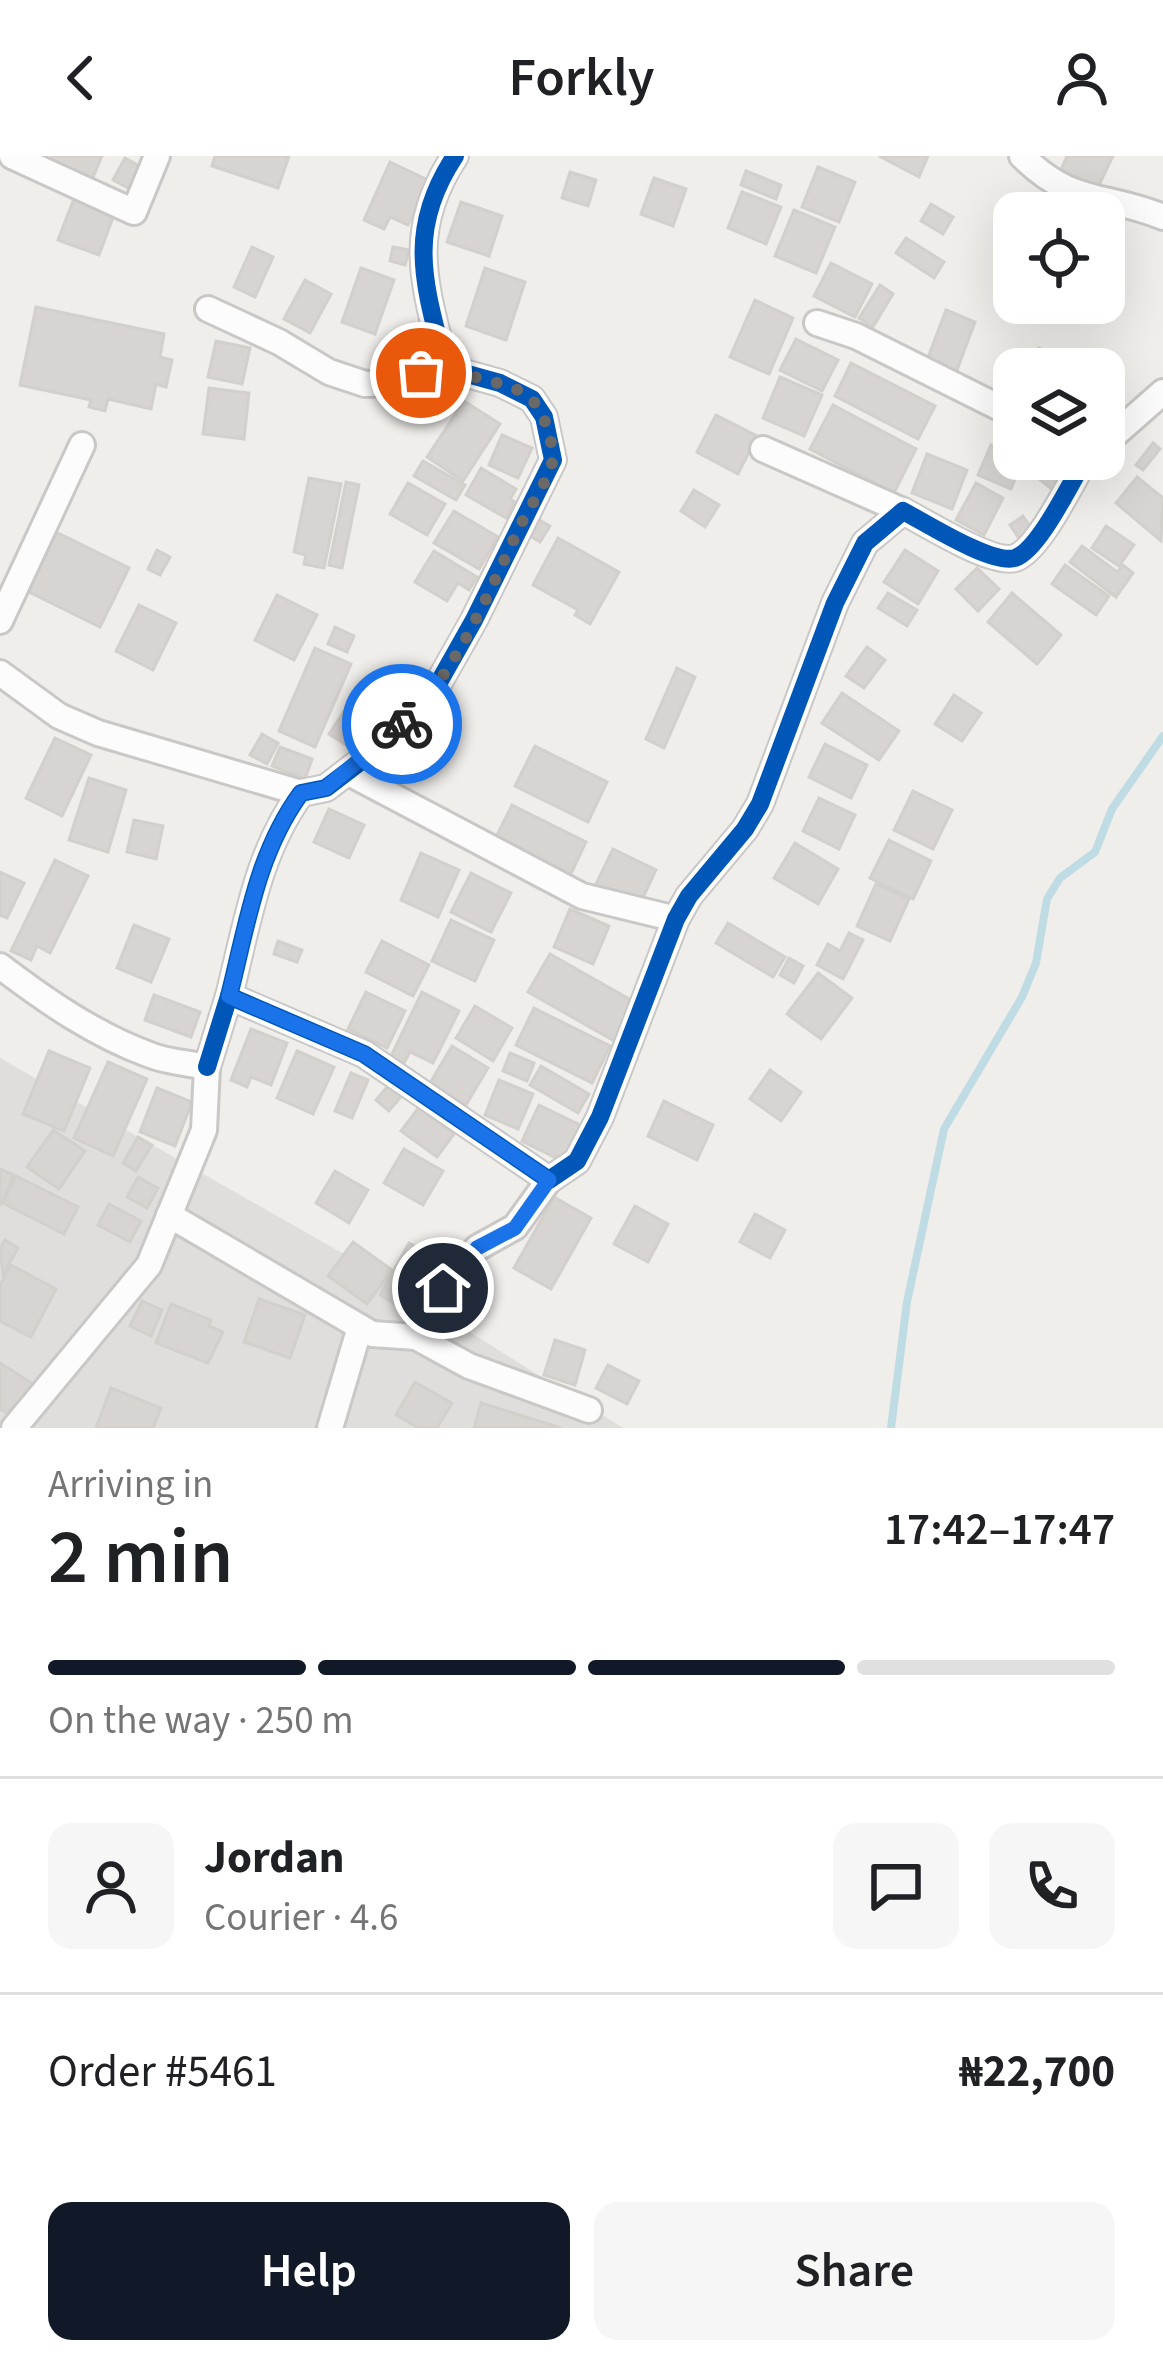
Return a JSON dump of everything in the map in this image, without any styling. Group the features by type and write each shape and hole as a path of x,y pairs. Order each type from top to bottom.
{"street":[{"path":"12,156 134,212 158,156"},
{"path":"0,673 59,716 98,734 301,793 326,788 430,698 553,460 544,417 532,399 500,383 453,370 444,362 422,275 422,242 437,183 455,156"},
{"path":"1022,156 1064,190 1163,217"},
{"path":"208,309 278,341 329,372 365,384 398,383 444,362"},
{"path":"817,323 856,336 993,404"},
{"path":"1125,425 1163,392"},
{"path":"0,621 82,445"},
{"path":"763,449 995,557 1014,558 1031,547 1072,480"},
{"path":"416,1337 443,1288 477,1248 515,1228 549,1180 577,1161 600,1118 676,919 688,896 760,804 835,603 866,543 903,511"},
{"path":"347,772 582,896 676,919"},
{"path":"14,1428 149,1264 204,1130 206,1067 263,860 284,815 301,793"},
{"path":"0,967 39,996 108,1035 152,1056 206,1067"},
{"path":"229,996 364,1054 549,1180"},
{"path":"170,1215 372,1334 416,1337 469,1366 589,1410"},
{"path":"331,1428 360,1327"}],"shaded area":[{"path":"0,1058 358,1262 623,1428 0,1428"}],"building":[{"path":"52,156 102,156 90,184 48,166"},
{"path":"215,156 289,156 278,188 212,166"},
{"path":"879,156 928,156 919,177"},
{"path":"1067,156 1113,156 1098,187 1061,170"},
{"path":"125,158 141,167 130,189 113,180"},
{"path":"390,162 428,180 408,225 390,217 384,229 364,220"},
{"path":"818,167 855,182 839,222 802,207"},
{"path":"746,171 781,185 776,199 741,185"},
{"path":"570,172 596,180 588,206 562,198"},
{"path":"654,178 686,189 673,226 641,214"},
{"path":"742,192 781,207 766,244 728,228"},
{"path":"75,196 115,212 99,255 58,240"},
{"path":"461,202 502,216 489,256 447,242"},
{"path":"931,204 953,217 943,234 921,221"},
{"path":"794,210 835,227 816,273 775,256"},
{"path":"906,238 944,262 934,278 896,253"},
{"path":"252,247 273,257 255,297 234,287"},
{"path":"393,247 409,250 405,265 390,261"},
{"path":"831,263 872,284 855,317 814,296"},
{"path":"361,268 394,280 375,334 342,322"},
{"path":"485,268 525,282 506,340 466,326"},
{"path":"305,280 331,294 310,333 284,319"},
{"path":"880,285 893,294 873,327 859,318"},
{"path":"755,300 793,318 769,374 730,357"},
{"path":"36,307 164,334 160,357 172,360 166,387 156,384 151,409 108,399 105,411 89,407 91,400 20,385"},
{"path":"946,310 975,322 955,375 926,363"},
{"path":"796,339 838,360 822,391 780,370"},
{"path":"216,341 250,348 242,384 208,377"},
{"path":"851,363 935,406 918,439 835,396"},
{"path":"780,377 822,395 804,436 763,418"},
{"path":"209,388 249,393 244,439 203,434"},
{"path":"464,401 500,424 463,481 427,457"},
{"path":"833,405 916,449 894,493 810,449"},
{"path":"716,415 757,436 738,474 697,452"},
{"path":"502,435 532,448 518,478 489,465"},
{"path":"1153,443 1160,449 1143,470 1136,465"},
{"path":"991,445 993,480 1015,480 1011,489 978,475"},
{"path":"927,454 967,470 952,509 912,493"},
{"path":"423,461 465,485 456,500 414,476"},
{"path":"481,468 516,489 506,518 466,495"},
{"path":"1137,477 1163,498 1161,541 1116,503"},
{"path":"309,478 341,484 324,568 304,564 306,555 294,552"},
{"path":"1040,480 1069,481 1058,494"},
{"path":"346,482 359,485 342,568 329,565"},
{"path":"408,483 445,504 427,535 390,514"},
{"path":"976,483 1003,498 984,535 956,520"},
{"path":"694,490 719,505 705,527 681,511"},
{"path":"454,511 498,537 479,569 434,543"},
{"path":"1023,516 1033,531 1020,540 1010,525"},
{"path":"534,517 550,526 540,542 525,533"},
{"path":"1106,526 1134,545 1119,566 1092,548"},
{"path":"56,532 129,568 100,627 27,591"},
{"path":"558,538 619,572 590,624 575,615 578,610 533,585"},
{"path":"1082,546 1117,572 1123,565 1133,573 1116,597 1070,562"},
{"path":"157,550 170,557 160,575 148,569"},
{"path":"905,550 938,571 918,604 884,582"},
{"path":"434,551 477,577 469,590 458,583 447,601 415,582"},
{"path":"1065,565 1109,596 1096,615 1052,584"},
{"path":"977,568 999,589 978,611 956,589"},
{"path":"888,593 917,610 907,626 878,608"},
{"path":"1012,593 1061,635 1037,664 988,622"},
{"path":"277,595 317,615 294,660 255,640"},
{"path":"139,605 176,623 153,670 116,651"},
{"path":"335,627 354,636 347,652 328,644"},
{"path":"867,647 885,660 864,688 846,676"},
{"path":"315,648 351,664 315,747 279,731"},
{"path":"677,668 695,677 664,748 646,739"},
{"path":"361,686 393,707 362,755 329,734"},
{"path":"842,693 899,731 879,760 822,723"},
{"path":"954,695 981,713 962,741 935,724"},
{"path":"262,734 278,743 267,764 250,755"},
{"path":"55,738 91,755 62,816 26,798"},
{"path":"825,744 867,765 851,798 809,777"},
{"path":"535,746 607,782 588,822 515,786"},
{"path":"280,747 312,759 305,779 272,766"},
{"path":"89,778 126,790 108,852 69,840"},
{"path":"913,791 952,810 933,849 894,830"},
{"path":"819,798 855,815 839,849 803,831"},
{"path":"512,805 586,842 569,878 494,841"},
{"path":"329,809 364,825 349,858 314,842"},
{"path":"134,820 163,826 156,859 127,852"},
{"path":"889,840 931,861 913,899 870,878"},
{"path":"795,843 838,869 818,904 774,878"},
{"path":"613,849 656,870 639,906 596,884"},
{"path":"421,853 459,870 438,917 401,900"},
{"path":"55,860 88,876 50,953 37,946 31,960 11,951"},
{"path":"0,872 24,883 7,918 0,915"},
{"path":"471,873 511,893 491,932 451,912"},
{"path":"876,884 909,899 890,941 857,926"},
{"path":"570,909 609,926 593,964 554,947"},
{"path":"451,920 494,940 475,981 432,961"},
{"path":"728,923 785,957 773,977 716,943"},
{"path":"134,925 169,939 151,982 117,968"},
{"path":"849,933 863,940 843,979 817,965 828,944 840,951"},
{"path":"278,941 302,950 297,962 274,954"},
{"path":"382,941 429,965 413,996 366,972"},
{"path":"550,954 638,1004 616,1042 528,992"},
{"path":"789,958 803,966 794,983 780,975"},
{"path":"818,973 852,998 821,1039 787,1014"},
{"path":"366,992 405,1011 387,1048 348,1029"},
{"path":"422,992 459,1011 433,1063 410,1052 404,1063 391,1056"},
{"path":"154,995 200,1012 191,1037 145,1020"},
{"path":"475,1006 512,1028 493,1061 456,1038"},
{"path":"534,1008 610,1046 592,1083 516,1045"},
{"path":"251,1029 287,1043 271,1085 251,1077 247,1087 231,1080"},
{"path":"452,1046 488,1068 466,1105 430,1083"},
{"path":"49,1051 90,1068 64,1131 23,1114"},
{"path":"297,1051 334,1067 313,1114 277,1098"},
{"path":"510,1053 534,1063 527,1081 503,1071"},
{"path":"108,1062 147,1079 113,1156 74,1138"},
{"path":"541,1066 589,1094 578,1113 530,1085"},
{"path":"770,1070 801,1092 781,1121 750,1099"},
{"path":"351,1073 368,1080 352,1118 335,1111"},
{"path":"499,1080 533,1094 518,1129 485,1115"},
{"path":"391,1082 404,1093 389,1111 376,1100"},
{"path":"157,1088 192,1102 175,1146 140,1132"},
{"path":"664,1101 713,1125 697,1160 648,1136"},
{"path":"539,1105 586,1128 568,1164 522,1141"},
{"path":"419,1107 454,1134 437,1157 401,1131"},
{"path":"53,1130 85,1151 59,1189 27,1167"},
{"path":"138,1137 152,1145 136,1171 123,1163"},
{"path":"404,1149 443,1171 423,1205 384,1183"},
{"path":"0,1169 14,1175 0,1206"},
{"path":"335,1171 368,1190 349,1223 316,1203"},
{"path":"16,1176 78,1207 64,1234 3,1203"},
{"path":"138,1177 158,1188 147,1208 127,1197"},
{"path":"554,1197 591,1218 551,1289 514,1268"},
{"path":"109,1204 141,1221 130,1242 98,1225"},
{"path":"635,1206 668,1224 648,1262 614,1244"},
{"path":"755,1214 785,1230 770,1258 740,1242"},
{"path":"5,1240 18,1248 3,1274 0,1248"},
{"path":"353,1242 392,1270 367,1304 328,1276"},
{"path":"409,1243 446,1264 417,1316 380,1295"},
{"path":"11,1265 56,1289 31,1337 0,1321 0,1285"},
{"path":"259,1299 305,1315 290,1358 244,1342"},
{"path":"142,1301 162,1310 151,1336 130,1326"},
{"path":"171,1304 211,1320 209,1326 223,1332 208,1363 156,1343"},
{"path":"555,1340 585,1350 575,1385 544,1375"},
{"path":"0,1363 33,1384 12,1417 0,1409"},
{"path":"608,1365 639,1381 627,1404 596,1388"},
{"path":"415,1382 452,1403 437,1428 419,1428 396,1415"},
{"path":"111,1388 161,1408 153,1428 96,1428"},
{"path":"481,1403 561,1428 474,1428"}],"waterway":[{"path":"891,1428 907,1302 944,1129 1022,997 1036,963 1047,899 1060,878 1095,852 1112,809 1163,736"}],"cycle path":[{"path":"229,996 255,890 286,816 301,793 326,788 430,698 553,460 544,417 532,399 500,383 453,370 444,362 426,282 425,233 430,208 455,156"},
{"path":"207,1067 229,996 364,1054 549,1180 577,1161 600,1117 676,919 760,804 835,603 865,543 903,511 976,549 1015,558 1044,529 1073,480"}],"way so far":[{"path":"402,724 430,698 553,460 544,417 532,399 500,383 453,370 444,362 421,373"}],"route":[{"path":"402,724 326,788 301,793 284,815 263,860 229,996 364,1054 549,1180 515,1228 477,1248 443,1288"}]}
